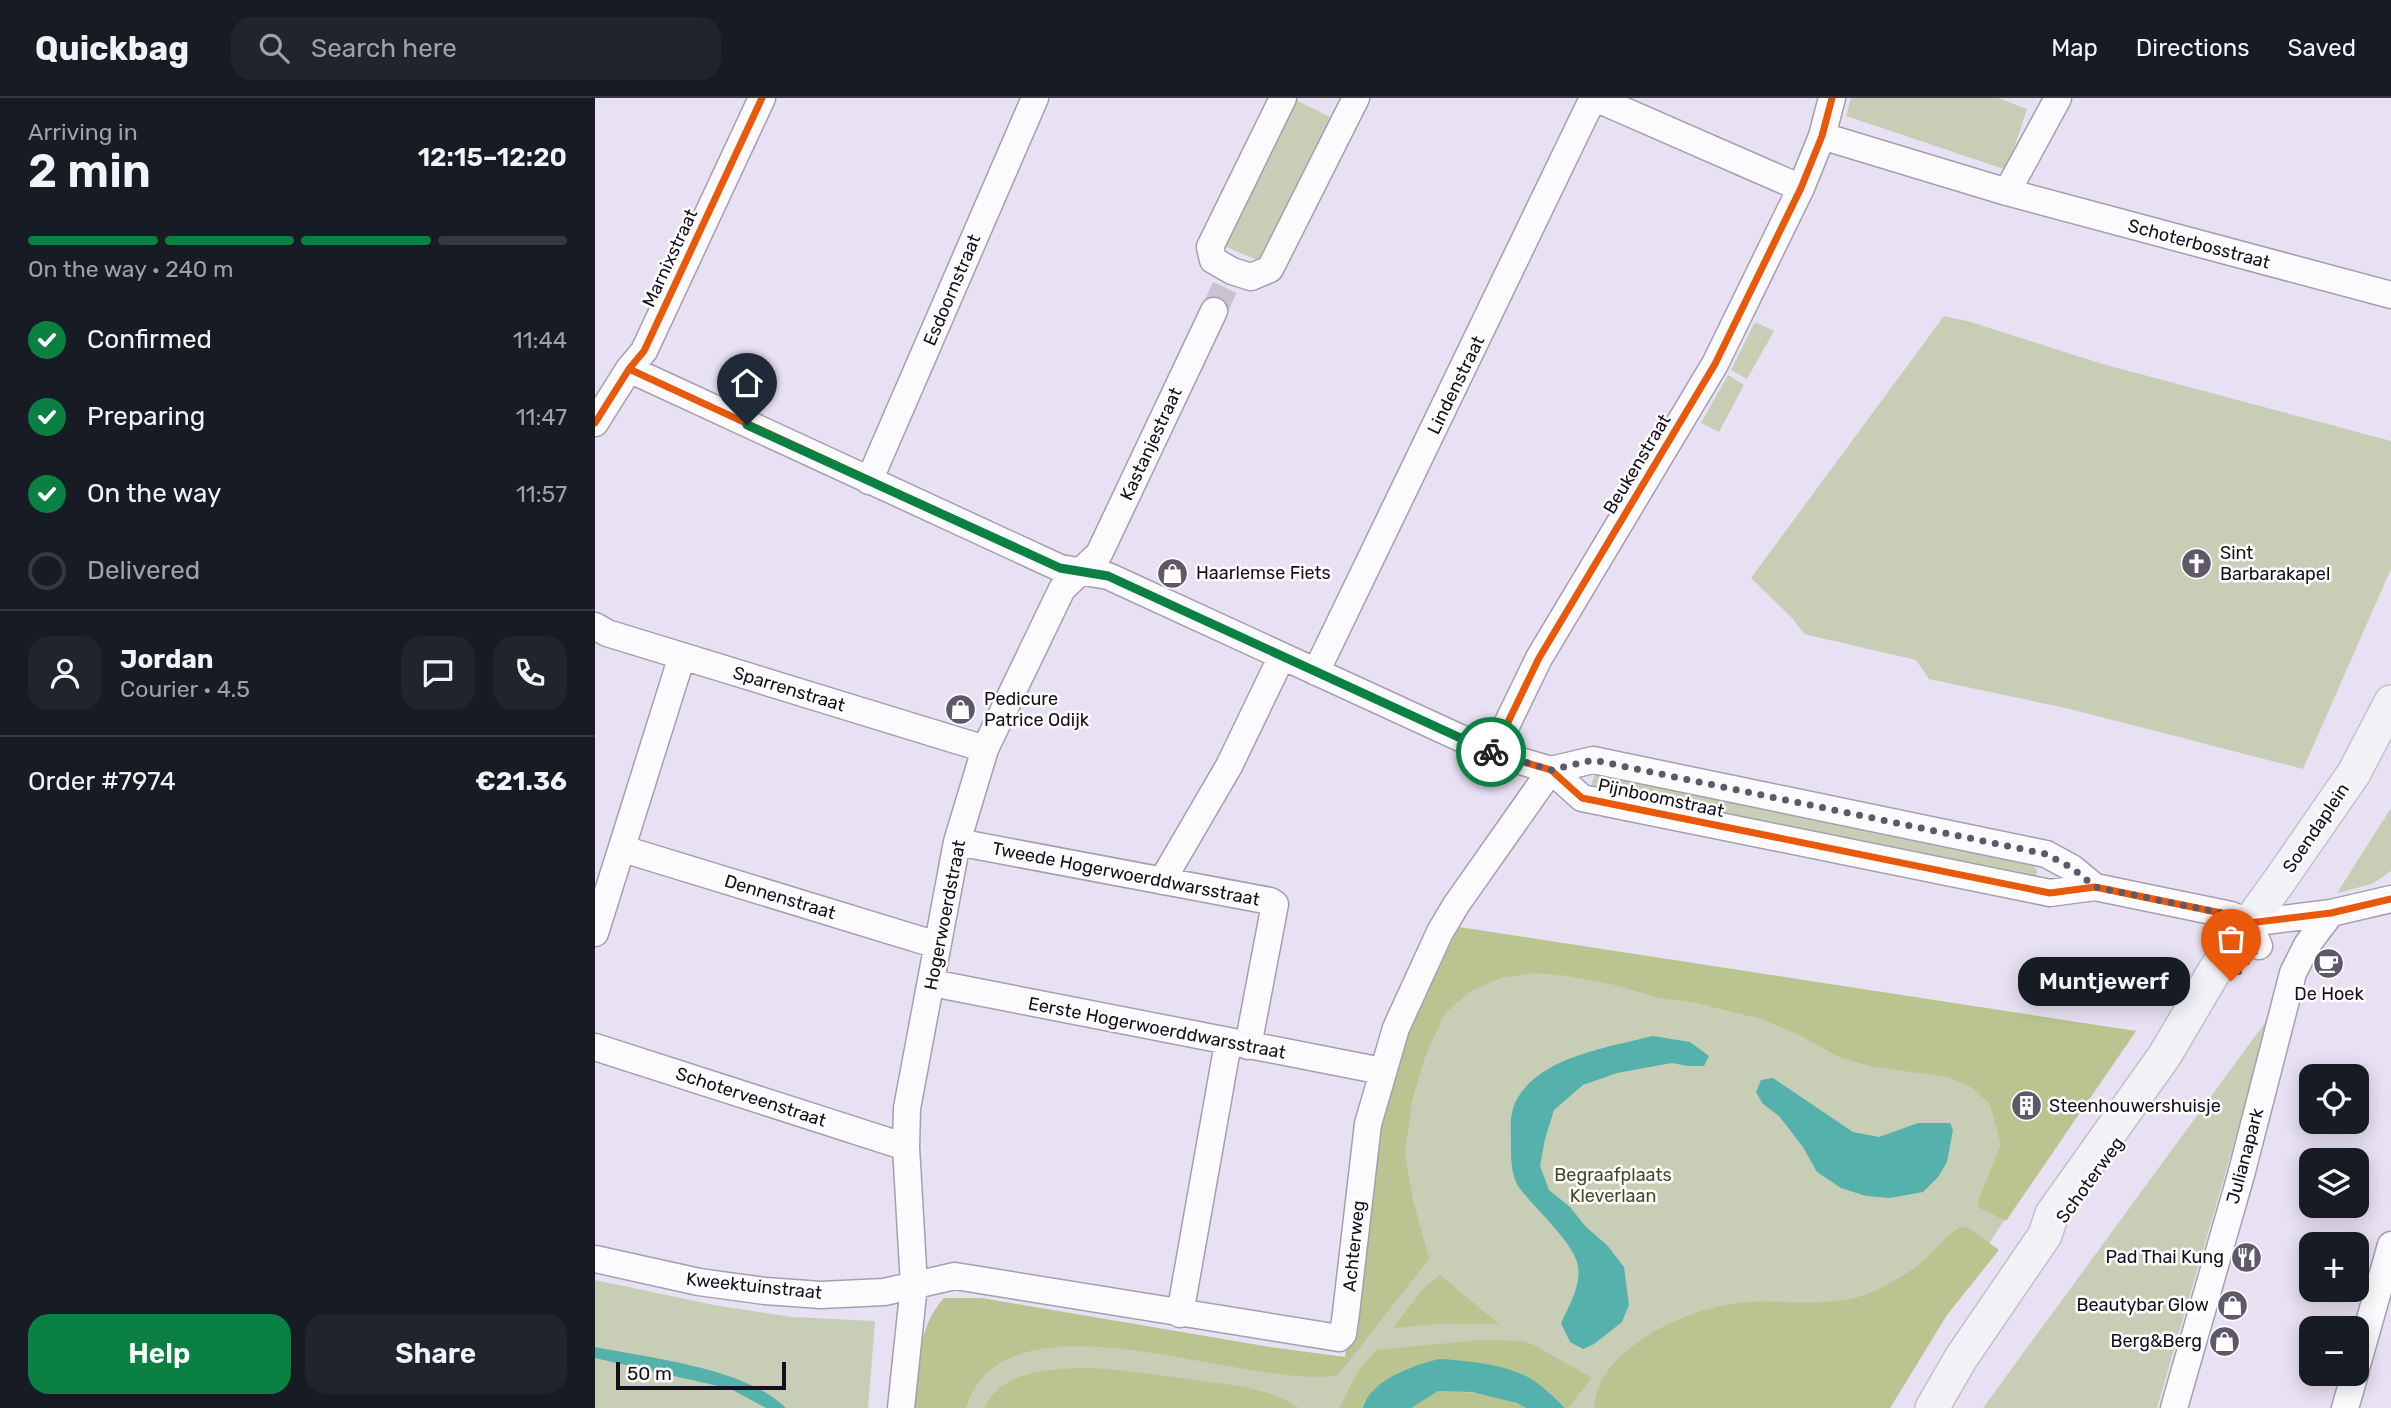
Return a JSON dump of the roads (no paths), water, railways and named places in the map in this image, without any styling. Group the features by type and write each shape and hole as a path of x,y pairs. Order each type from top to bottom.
{"main road":[{"name":"Soendaplein","path":"2263,929 2280,880 2354,773 2391,702"},
{"name":"Soendaplein","path":"2263,929 2299,894 2366,780 2391,730"},
{"name":"Schoterweg","path":"1932,1408 1961,1358 2045,1235 2052,1214 2165,1055 2215,970 2263,929"}],"street":[{"name":"Marnixstraat","path":"598,413 644,351 762,98"},
{"name":"Esdoornstraat","path":"869,481 1035,98"},
{"path":"1283,98 1210,247 1213,260 1229,279 1251,277 1271,269 1349,100"},
{"path":"1594,98 1801,188"},
{"name":"Lindenstraat","path":"1316,672 1594,98"},
{"name":"Beukenstraat","path":"1493,753 1539,658 1715,365 1801,188 1822,136 1832,98"},
{"path":"2007,192 2056,98"},
{"name":"Schoterbosstraat","path":"1822,136 2007,192 2391,296"},
{"name":"Kastanjestraat","path":"1081,571 1099,554 1214,312"},
{"name":"Pijnboomstraat","path":"629,369 1060,568 1108,576 1493,753 1551,770 1582,798 2050,893 2095,887 2231,915 2263,929"},
{"name":"Hogerwoerdstraat","path":"901,1408 914,1285 907,1108 957,842 985,749 1062,589 1081,571"},
{"name":"Sparrenstraat","path":"595,626 607,633 985,749"},
{"path":"595,933 682,656"},
{"path":"1162,881 1229,766 1282,656"},
{"name":"Pijnboomstraat","path":"1551,770 1593,760 2046,854 2072,868 2095,887"},
{"name":"Achterweg","path":"914,1285 955,1276 1339,1338 1343,1334 1368,1124 1396,1028 1440,932 1456,905 1551,770"},
{"name":"Tweede Hogerwoerddwarsstraat","path":"957,842 1275,904 1238,1044 1179,1314"},
{"name":"Dennenstraat","path":"623,849 937,945"},
{"path":"2263,929 2391,900"},
{"name":"Julianapark","path":"2174,1408 2241,1175 2293,973 2307,945 2331,913"},
{"name":"Eerste Hogerwoerddwarsstraat","path":"932,983 1382,1071"},
{"name":"Schoterveenstraat","path":"595,1047 907,1147"},
{"path":"2369,1323 2391,1245"},
{"name":"Kweektuinstraat","path":"595,1259 699,1282 765,1291 821,1295 874,1293 914,1285"},
{"path":"2345,1408 2351,1386"}],"tunnel":[{"path":"1214,311 1225,287"}],"place":[{"name":"Sint Barbarakapel","path":"2197,563"},
{"name":"Haarlemse Fiets","path":"1173,573"},
{"name":"Pedicure Patrice Odijk","path":"961,709"},
{"name":"De Hoek","path":"2329,964"},
{"name":"Muntjewerf","path":"2231,981"},
{"name":"Steenhouwershuisje","path":"2026,1106"},
{"name":"Pad Thai Kung","path":"2247,1257"},
{"name":"Beautybar Glow","path":"2232,1305"},
{"name":"Berg&Berg","path":"2225,1341"}],"park label":[{"name":"Begraafplaats Kleverlaan","path":"1613,1185"}]}
